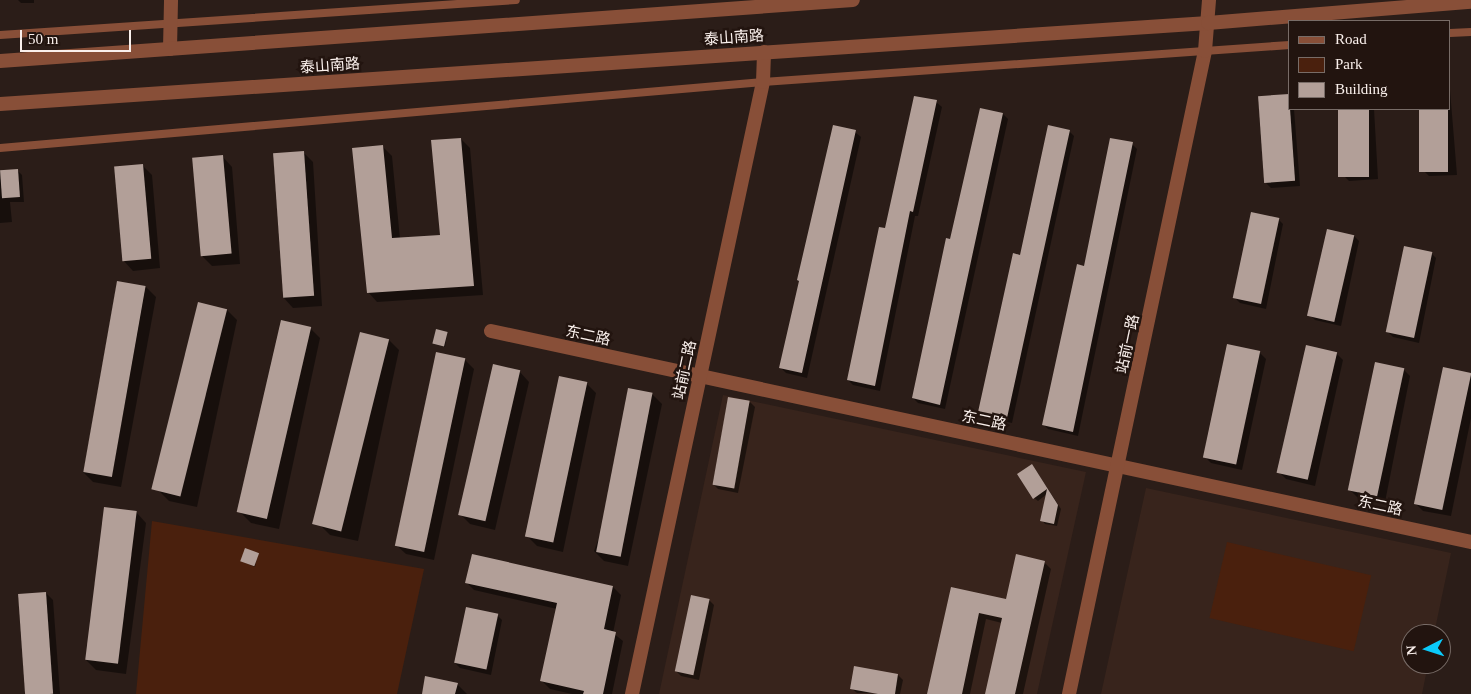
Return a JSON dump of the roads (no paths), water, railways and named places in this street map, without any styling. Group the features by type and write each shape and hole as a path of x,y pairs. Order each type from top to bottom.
{"street":[{"path":"170,49 171,0"},
{"name":"泰山南路","path":"0,61 853,0"},
{"name":"站前一路","path":"1069,694 1206,51 1209,0"},
{"name":"泰山南路","path":"0,104 1208,23 1471,2"},
{"name":"站前二路","path":"632,694 763,82 764,52"},
{"name":"东二路","path":"491,331 1471,542"}],"lane":[{"path":"0,35 516,0"},
{"path":"1451,33 1471,32"},
{"path":"0,148 763,82 1288,45"}]}
